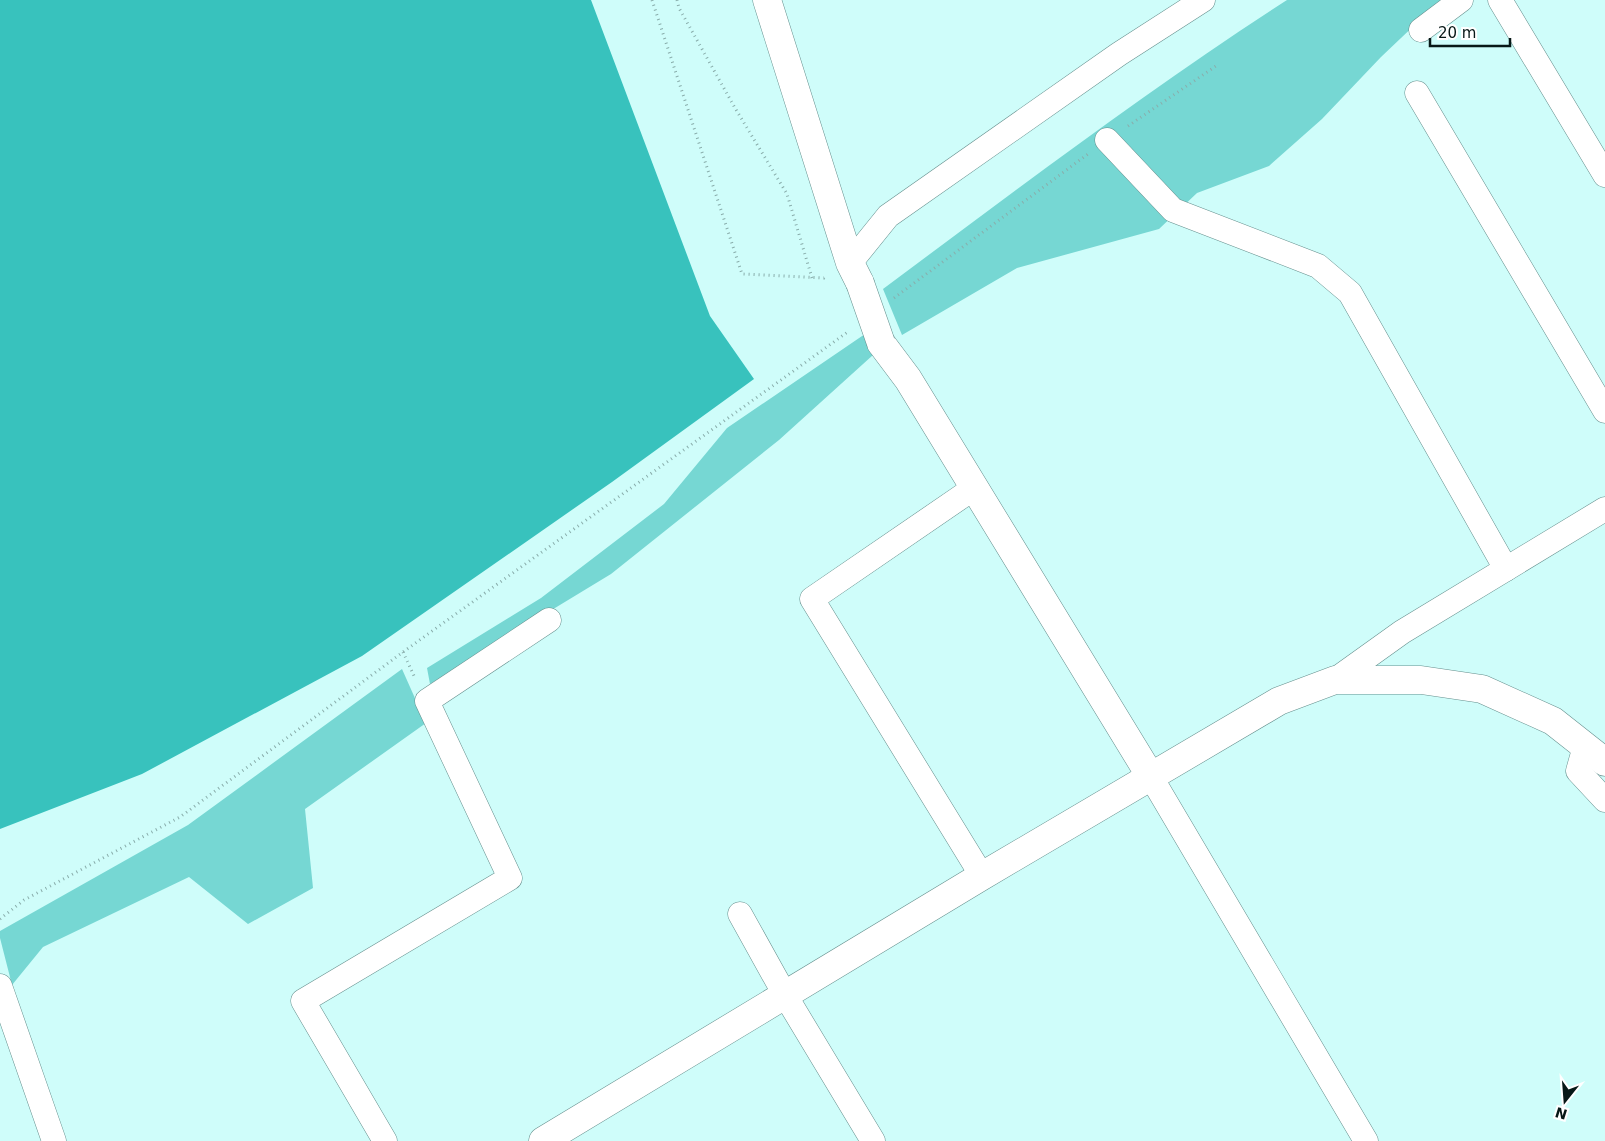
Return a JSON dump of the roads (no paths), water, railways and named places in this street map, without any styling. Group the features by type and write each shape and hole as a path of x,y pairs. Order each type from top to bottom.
{"street":[{"path":"767,0 855,273 881,344 908,379 1151,776 1366,1141"},
{"path":"855,273 888,216 1119,54 1203,0"},
{"path":"1420,30 1461,0"},
{"path":"1500,0 1605,175"},
{"path":"1417,94 1605,411"},
{"path":"1107,140 1173,210 1318,266 1350,293 1506,569"},
{"path":"974,488 812,599 982,876"},
{"path":"543,1141 982,876 1279,701 1335,680 1402,632 1605,510"},
{"path":"385,1141 303,1001 510,878 426,701 549,620"},
{"path":"1335,680 1421,680 1482,689 1553,721 1595,754 1578,771 1605,800"},
{"path":"740,914 785,995 873,1141"},
{"path":"0,986 54,1141"}]}
